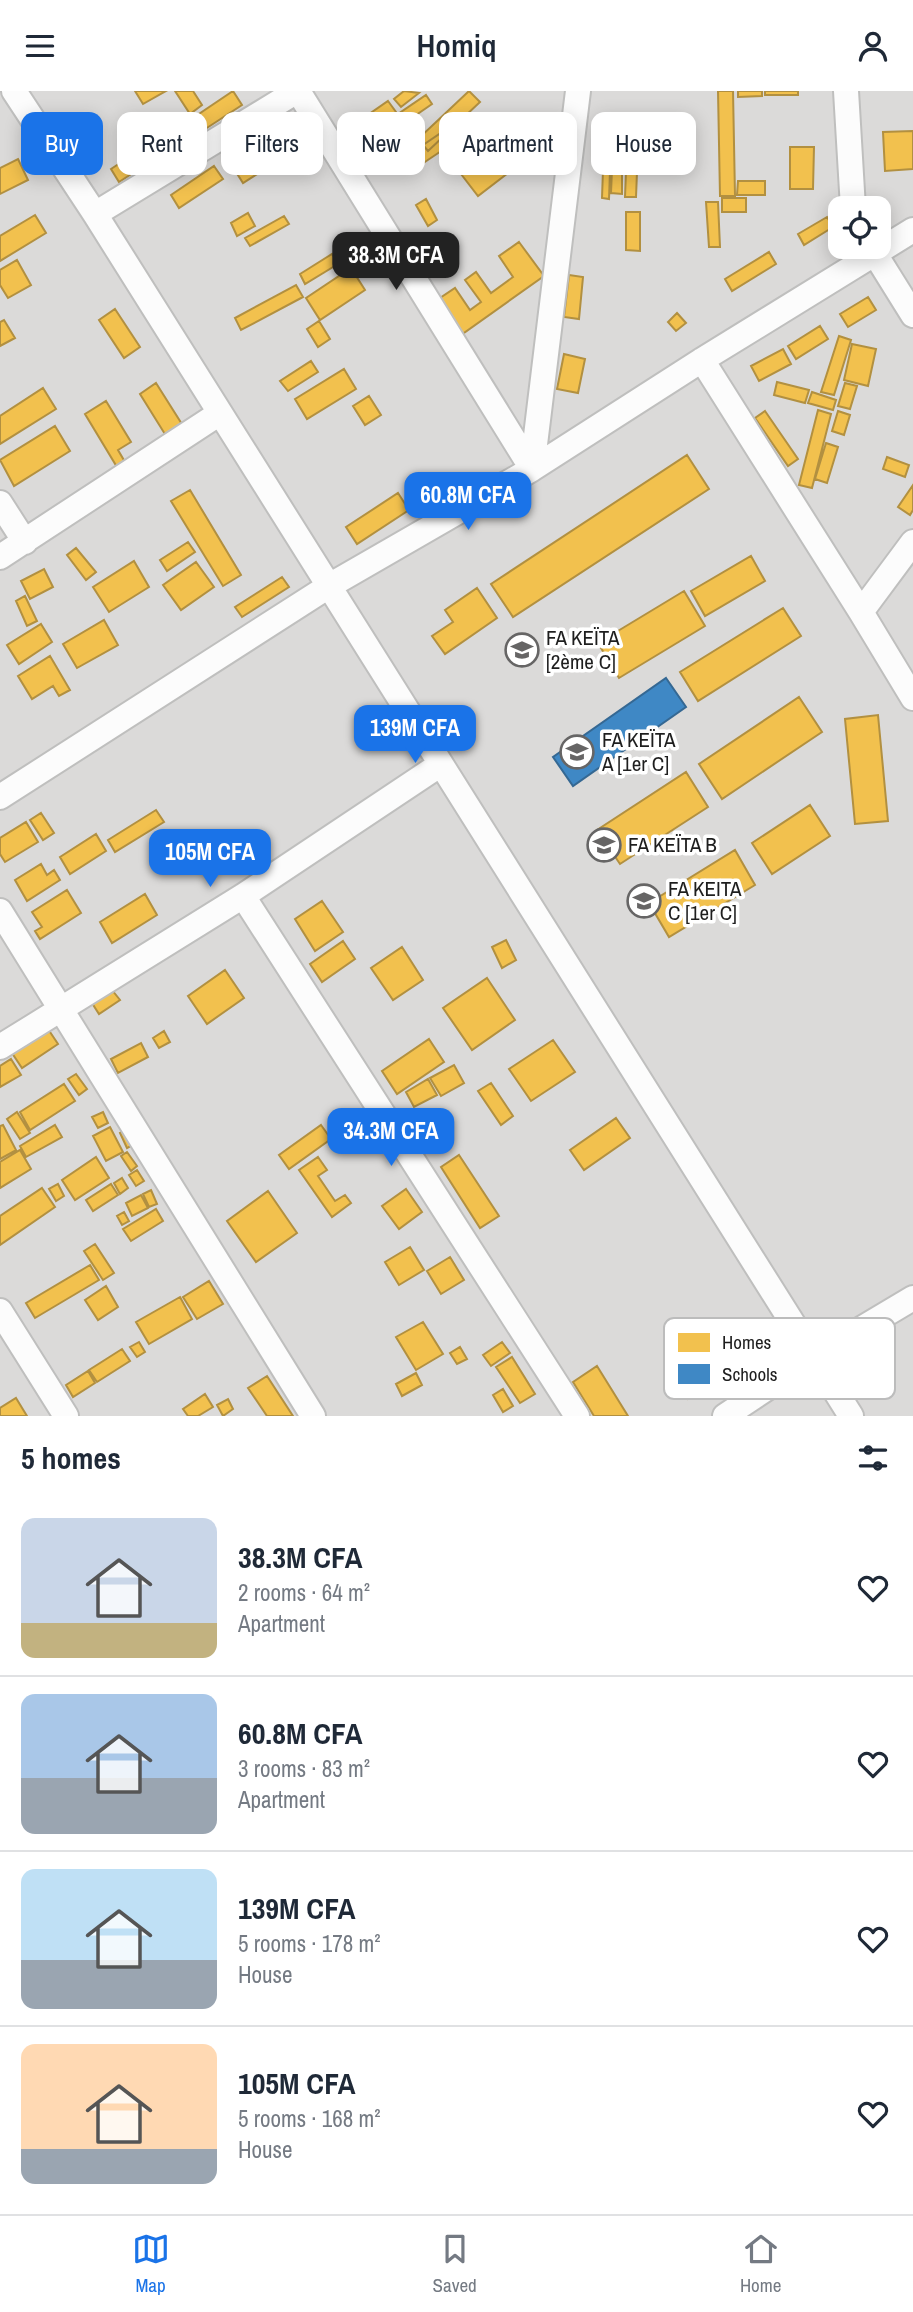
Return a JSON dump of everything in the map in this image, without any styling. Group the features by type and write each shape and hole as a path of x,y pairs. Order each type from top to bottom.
{"street":[{"path":"14,91 95,214 789,1318"},
{"path":"95,214 297,91 532,469"},
{"path":"532,469 578,91"},
{"path":"846,91 852,196"},
{"path":"891,241 913,230"},
{"path":"0,797 329,586 532,469 856,259"},
{"path":"865,259 913,315"},
{"path":"702,360 913,698"},
{"path":"0,557 220,413"},
{"path":"0,503 25,542"},
{"path":"861,612 913,541"},
{"path":"0,1047 243,896 441,764"},
{"path":"243,896 577,1416"},
{"path":"0,911 313,1416"},
{"path":"879,1318 913,1298"},
{"path":"0,1311 66,1416"},
{"path":"725,1416 751,1399"},
{"path":"840,1399 851,1416"}],"shaded area":[{"path":"0,91 913,91 913,1416 0,1416"}],"building: Homes":[{"path":"135,91 166,91 143,104"},
{"path":"175,91 193,91 202,105 189,112"},
{"path":"233,91 242,105 231,112 221,112 221,119 207,128 207,112 202,112"},
{"path":"404,91 419,93 401,107 394,99"},
{"path":"469,91 480,102 469,112 447,112"},
{"path":"718,91 733,91 735,196 720,196"},
{"path":"738,91 762,91 762,96 738,97"},
{"path":"765,91 798,91 798,95 765,95"},
{"path":"426,95 432,104 420,112 401,112"},
{"path":"388,101 396,112 372,112"},
{"path":"439,119 439,141 428,151 425,147 425,132"},
{"path":"913,131 913,169 885,171 883,132"},
{"path":"439,134 439,152 425,162 425,144"},
{"path":"790,147 814,147 813,189 790,189"},
{"path":"18,159 21,175 26,175 28,180 0,194 0,168"},
{"path":"117,165 117,175 130,175 119,182 111,169"},
{"path":"214,166 223,179 179,208 171,195 201,175 207,175 207,171"},
{"path":"238,175 256,175 243,183"},
{"path":"462,175 506,175 478,196"},
{"path":"603,175 610,175 609,199 602,198"},
{"path":"612,175 622,175 622,194 611,193"},
{"path":"626,175 637,175 636,197 625,197"},
{"path":"738,181 765,181 765,195 737,195"},
{"path":"722,198 746,198 746,212 722,212"},
{"path":"426,199 437,220 428,226 416,205"},
{"path":"706,202 718,202 720,247 709,247"},
{"path":"626,212 640,212 640,251 626,250"},
{"path":"248,213 255,226 237,236 231,223"},
{"path":"35,215 46,233 0,261 0,236"},
{"path":"284,216 289,224 250,246 245,238"},
{"path":"828,219 828,230 804,245 798,234"},
{"path":"359,239 367,254 345,266 337,251"},
{"path":"519,242 544,276 461,335 437,300 455,288 470,310 481,302 465,280 476,272 491,293 513,277 499,256"},
{"path":"769,252 776,264 732,291 725,279"},
{"path":"332,254 338,264 305,284 300,274"},
{"path":"17,260 31,285 8,298 0,285 0,270"},
{"path":"351,268 365,290 320,320 306,298"},
{"path":"569,275 583,277 579,319 564,317"},
{"path":"296,285 303,297 241,330 235,318"},
{"path":"868,297 876,310 848,327 840,314"},
{"path":"115,309 140,347 124,358 99,320"},
{"path":"677,313 686,323 676,331 668,322"},
{"path":"4,320 15,338 0,346 0,322"},
{"path":"319,321 330,339 318,347 307,329"},
{"path":"820,326 828,339 796,359 788,346"},
{"path":"839,336 851,340 834,395 821,392"},
{"path":"852,344 876,349 868,386 844,380"},
{"path":"783,349 791,364 759,381 751,366"},
{"path":"564,354 585,359 578,393 557,389"},
{"path":"311,361 318,372 288,391 280,381"},
{"path":"344,369 356,389 307,419 295,399"},
{"path":"777,382 809,390 805,403 774,395"},
{"path":"156,383 185,429 168,439 140,394"},
{"path":"845,383 857,386 850,409 838,406"},
{"path":"43,388 56,409 0,444 0,416"},
{"path":"812,392 836,400 833,410 808,403"},
{"path":"369,396 381,415 365,425 353,406"},
{"path":"106,401 131,442 118,450 125,462 117,467 85,414"},
{"path":"818,410 831,414 812,488 799,485"},
{"path":"765,411 798,459 788,466 755,418"},
{"path":"838,411 850,415 844,435 832,431"},
{"path":"55,426 70,451 14,486 0,460"},
{"path":"826,443 838,447 827,483 815,479"},
{"path":"687,455 709,489 513,617 491,584"},
{"path":"887,457 909,465 905,477 883,469"},
{"path":"913,485 913,510 910,515 898,507"},
{"path":"190,490 241,575 223,586 171,501"},
{"path":"398,493 409,510 357,544 346,527"},
{"path":"188,542 195,552 167,571 160,560"},
{"path":"76,548 96,572 86,580 67,555"},
{"path":"751,556 765,581 705,616 691,591"},
{"path":"134,561 149,587 109,612 93,587"},
{"path":"196,562 214,587 181,610 163,585"},
{"path":"44,569 53,587 30,599 21,581"},
{"path":"282,577 289,587 242,617 235,607"},
{"path":"477,588 497,618 445,654 432,636 453,622 445,610"},
{"path":"684,591 705,626 619,678 598,643"},
{"path":"25,596 37,621 27,626 16,601"},
{"path":"783,608 801,636 698,701 680,672"},
{"path":"104,620 118,645 77,668 63,644"},
{"path":"41,624 52,642 19,664 7,645"},
{"path":"50,656 70,690 59,696 53,686 32,699 18,676"},
{"path":"799,697 822,732 722,799 699,764"},
{"path":"878,715 888,821 855,824 845,719"},
{"path":"686,772 708,807 620,864 597,830"},
{"path":"810,805 830,836 772,874 752,843"},
{"path":"156,810 164,822 115,852 108,840"},
{"path":"41,813 54,833 43,840 30,820"},
{"path":"26,822 38,842 5,862 0,854 0,838"},
{"path":"96,834 106,851 70,874 60,857"},
{"path":"735,850 755,885 669,937 649,903"},
{"path":"41,864 47,875 54,870 60,880 27,901 15,880"},
{"path":"67,890 81,913 40,939 35,931 42,927 32,912"},
{"path":"145,894 157,915 112,943 100,922"},
{"path":"322,901 343,932 315,951 295,919"},
{"path":"506,940 516,960 502,968 492,947"},
{"path":"343,941 355,959 322,982 310,964"},
{"path":"402,947 423,980 393,1000 371,968"},
{"path":"225,970 244,998 207,1024 188,996"},
{"path":"487,978 515,1020 472,1050 443,1008"},
{"path":"112,990 120,1000 99,1014 92,1003"},
{"path":"48,1029 58,1044 22,1068 12,1053"},
{"path":"164,1031 170,1042 159,1048 153,1038"},
{"path":"429,1039 444,1062 397,1094 382,1071"},
{"path":"553,1040 575,1072 531,1101 509,1069"},
{"path":"141,1043 148,1057 118,1073 111,1059"},
{"path":"11,1059 21,1075 0,1087 0,1066"},
{"path":"454,1065 464,1083 441,1096 430,1078"},
{"path":"76,1074 87,1089 79,1095 68,1079"},
{"path":"428,1079 437,1095 414,1107 406,1092"},
{"path":"491,1083 513,1116 501,1125 478,1091"},
{"path":"64,1084 75,1101 30,1130 20,1112"},
{"path":"17,1112 30,1133 20,1139 7,1119"},
{"path":"103,1112 108,1123 98,1128 92,1117"},
{"path":"616,1118 630,1138 584,1170 570,1150"},
{"path":"3,1125 16,1150 0,1159 0,1126"},
{"path":"55,1125 62,1137 26,1157 20,1146"},
{"path":"321,1125 331,1139 289,1169 279,1155"},
{"path":"110,1127 123,1152 106,1161 93,1136"},
{"path":"129,1128 136,1143 127,1148 120,1133"},
{"path":"20,1150 31,1169 0,1188 0,1162"},
{"path":"127,1152 137,1166 131,1171 121,1156"},
{"path":"459,1155 499,1216 480,1228 441,1167"},
{"path":"96,1157 109,1178 75,1200 62,1180"},
{"path":"318,1157 327,1170 318,1176 335,1201 345,1195 351,1203 332,1217 299,1170"},
{"path":"137,1170 144,1181 136,1186 129,1175"},
{"path":"122,1178 128,1188 120,1194 114,1183"},
{"path":"58,1184 64,1196 56,1201 49,1189"},
{"path":"111,1184 118,1195 93,1211 86,1200"},
{"path":"42,1188 55,1207 0,1245 0,1216"},
{"path":"406,1189 422,1212 399,1229 382,1206"},
{"path":"151,1190 157,1204 149,1207 143,1194"},
{"path":"268,1191 297,1233 256,1262 227,1221"},
{"path":"141,1195 148,1208 132,1216 126,1203"},
{"path":"156,1209 163,1221 131,1241 123,1229"},
{"path":"124,1212 129,1221 122,1225 117,1216"},
{"path":"95,1244 114,1273 103,1280 84,1251"},
{"path":"410,1247 424,1270 399,1285 385,1262"},
{"path":"450,1257 464,1280 441,1294 427,1271"},
{"path":"90,1265 99,1280 35,1318 26,1303"},
{"path":"209,1281 223,1304 197,1319 183,1297"},
{"path":"106,1286 118,1307 98,1320 85,1300"},
{"path":"180,1297 192,1319 149,1344 136,1322"},
{"path":"423,1322 443,1354 416,1370 396,1337"},
{"path":"139,1342 145,1352 137,1357 130,1347"},
{"path":"502,1342 510,1353 491,1366 483,1355"},
{"path":"460,1347 467,1359 457,1364 450,1353"},
{"path":"122,1349 130,1361 97,1382 89,1370"},
{"path":"512,1357 535,1394 520,1403 496,1367"},
{"path":"597,1366 628,1416 594,1416 573,1382"},
{"path":"88,1371 95,1383 73,1397 66,1385"},
{"path":"416,1373 422,1385 402,1396 396,1384"},
{"path":"267,1376 293,1416 267,1416 248,1388"},
{"path":"503,1389 513,1406 503,1412 493,1395"},
{"path":"205,1394 213,1407 198,1416 188,1416 183,1409"},
{"path":"16,1398 27,1416 0,1416 0,1408"},
{"path":"228,1399 233,1409 223,1416 217,1405"}],"building: Schools":[{"path":"666,678 686,707 573,786 553,757"}],"place":[{"name":"FA KEÏTA [2ème C]","path":"522,650"},
{"name":"FA KEÏTA A [1er C]","path":"577,752"},
{"name":"FA KEÏTA B","path":"604,845"},
{"name":"FA KEITA C [1er C]","path":"644,901"}]}
